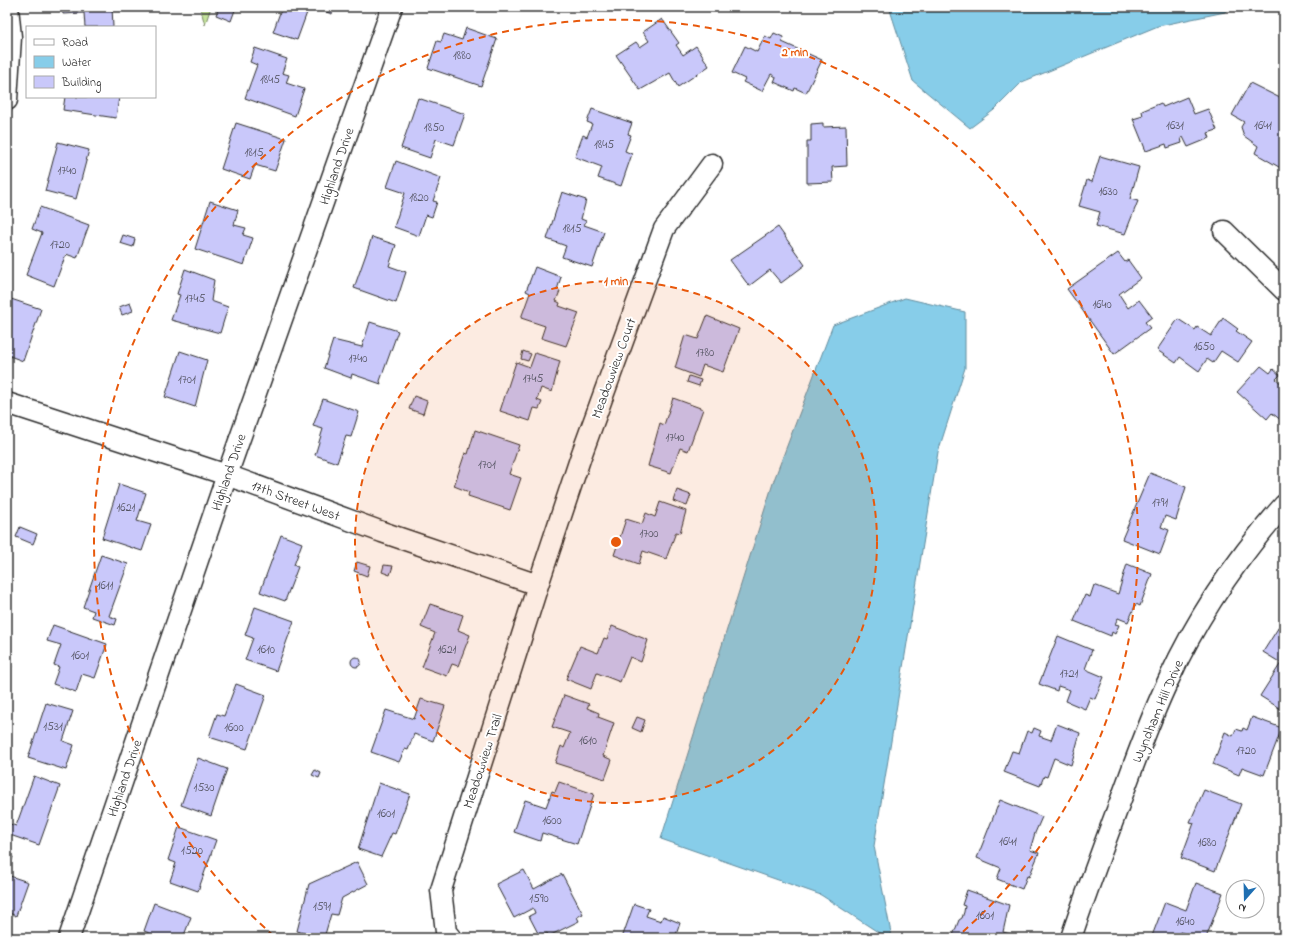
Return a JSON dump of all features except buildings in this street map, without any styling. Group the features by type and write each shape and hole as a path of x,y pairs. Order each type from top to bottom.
{"street":[{"path":"7,100 12,37 8,7"},
{"name":"Highland Drive","path":"70,938 227,475 392,7"},
{"name":"Meadowview Court","path":"538,585 581,456 664,230 712,164"},
{"path":"1224,231 1284,290"},
{"name":"17th Street West","path":"7,403 227,475 382,532 538,585"},
{"name":"Wyndham Hill Drive","path":"1070,938 1142,742 1168,680 1190,638 1226,579 1284,505"},
{"name":"Meadowview Trail","path":"451,938 446,932 441,890 538,585"}],"green space":[{"path":"200,7 211,7 205,25"}],"water":[{"path":"889,7 1228,7 1225,12 1158,26 1022,82 994,110 970,128 913,81"},
{"path":"905,298 965,312 965,368 938,452 874,846 892,938 887,938 821,895 661,839 774,480 833,325"}]}
